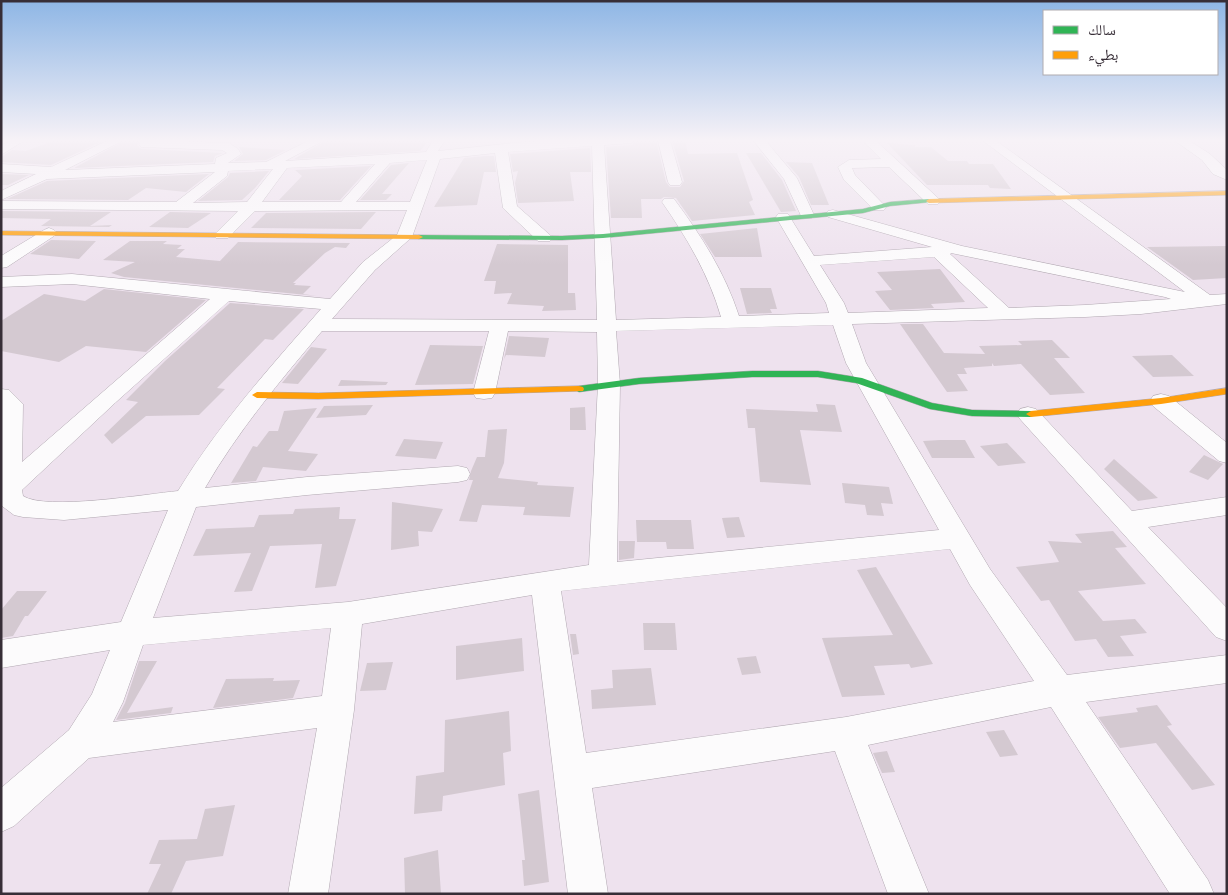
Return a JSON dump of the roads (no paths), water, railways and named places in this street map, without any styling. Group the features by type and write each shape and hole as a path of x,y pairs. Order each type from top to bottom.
{"street":[{"path":"1,196 31,182"},
{"path":"179,207 212,182"},
{"path":"222,235 251,207 270,182"},
{"path":"345,206 366,182"},
{"path":"1,813 81,742 106,702 186,499 206,465 256,395 334,305 369,266 404,237 425,182"},
{"path":"505,182 510,208 544,238"},
{"path":"599,182 610,384 603,575"},
{"path":"792,182 807,215"},
{"path":"854,182 878,207"},
{"path":"913,182 933,201"},
{"path":"1045,182 1201,302"},
{"path":"1,233 544,238 603,236 783,217 863,211 890,204 933,201 1227,193"},
{"path":"669,202 686,227 714,278 732,322"},
{"path":"1,205 179,207 416,206"},
{"path":"31,233 75,206"},
{"path":"833,214 960,250 1169,293 1201,302 1227,314"},
{"path":"783,217 835,303 856,362 956,538 980,577 1059,691 1194,894"},
{"path":"1,263 49,233"},
{"path":"808,261 960,250"},
{"path":"938,252 1003,312"},
{"path":"1,282 72,279 334,305"},
{"path":"9,488 107,398 225,295"},
{"path":"317,325 606,326 1003,312 1085,311 1227,299"},
{"path":"484,393 500,325"},
{"path":"256,395 318,396 566,391 595,389 610,384 752,374 809,374 858,380 930,406 972,413 1028,414 1161,401 1227,391"},
{"path":"1,395 12,404 13,409 9,488 12,500 23,508 64,511 307,486 458,474"},
{"path":"1161,401 1227,455"},
{"path":"1028,414 1227,628"},
{"path":"1126,521 1227,506"},
{"path":"1,654 132,633 348,614 545,582 956,538"},
{"path":"545,582 588,894"},
{"path":"308,894 337,710 348,614"},
{"path":"571,773 846,733 1059,691 1227,669"},
{"path":"81,742 337,710"},
{"path":"846,733 909,894"}]}
